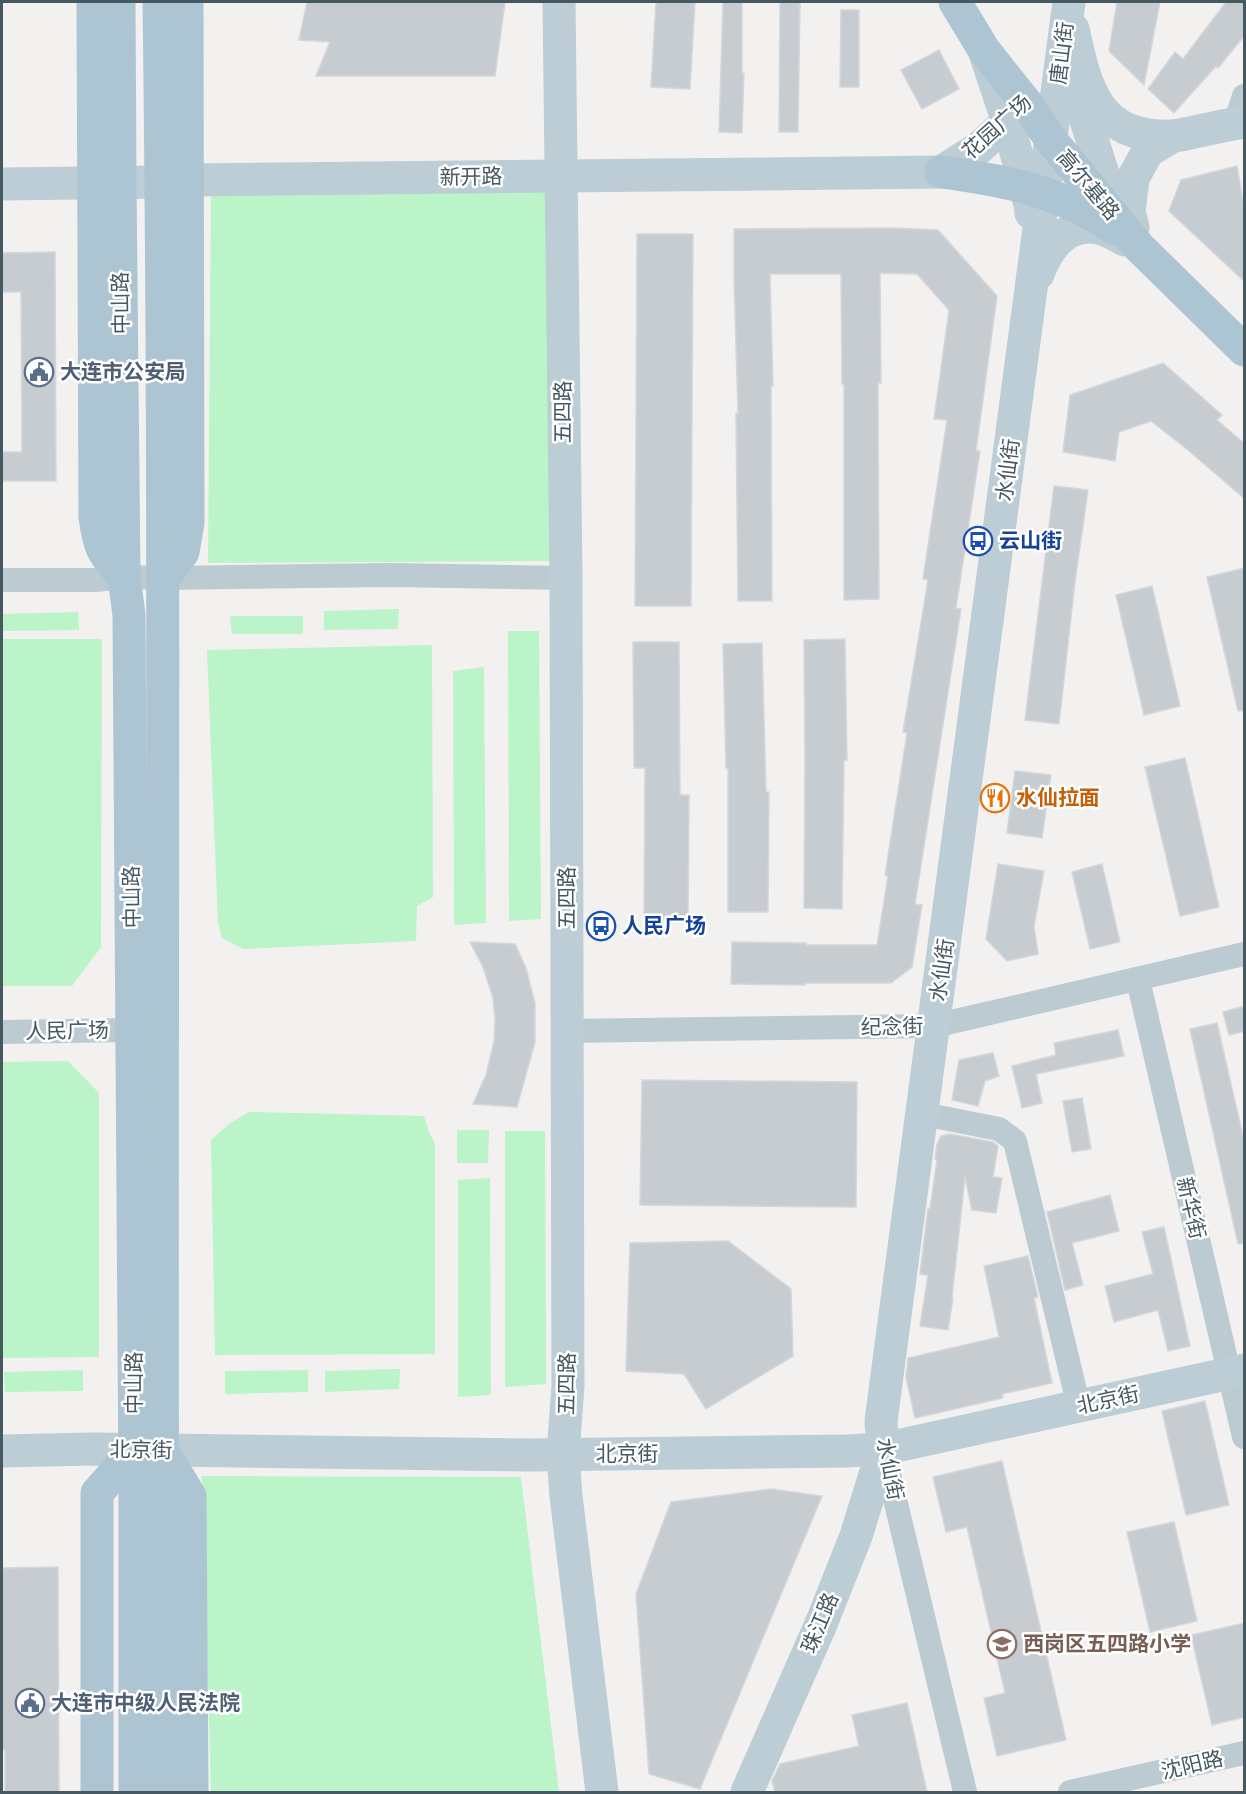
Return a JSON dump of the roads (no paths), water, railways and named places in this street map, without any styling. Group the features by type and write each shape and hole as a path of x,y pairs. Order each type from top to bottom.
{"main road":[{"path":"93,2 106,183"},
{"path":"119,2 106,183 95,517 98,537 104,553 124,577"},
{"path":"159,2 174,181 188,523 183,552 163,578"},
{"name":"五四路","path":"559,2 566,578 568,1386 563,1454 567,1508 602,1792"},
{"name":"高尔基路","path":"955,2 1018,113 1051,140 1139,247 1245,350"},
{"path":"1068,4 1081,65 1104,113 1116,124 1133,133 1173,136"},
{"path":"1068,4 1072,78 1104,177 1139,247"},
{"name":"花园广场","path":"941,172 979,148 1018,113 1043,80 1068,4"},
{"name":"唐山街","path":"1051,140 1068,4"},
{"path":"174,181 185,8"},
{"path":"941,172 985,131 992,108 984,50"},
{"path":"1018,113 1034,190"},
{"path":"1139,247 1129,212 1133,178 1148,151 1173,136 1241,114"},
{"name":"水仙街","path":"883,1449 881,1421 1030,302 1034,190 1051,140"},
{"path":"941,172 987,178 1063,199 1103,221 1139,247"},
{"name":"新开路","path":"2,184 562,175 941,172"},
{"path":"1030,302 1050,249 1066,232 1084,227 1100,228 1139,247"},
{"name":"中山路","path":"124,577 129,615 134,1408 148,1450 164,1792"},
{"name":"中山路","path":"135,1792 148,1450 163,578"},
{"name":"北京街","path":"2,1451 93,1449 530,1455 883,1449 1237,1372"},
{"path":"93,1449 116,1430 134,1408"},
{"name":"珠江路","path":"747,1792 856,1536 883,1449"},
{"path":"97,1792 97,1493 148,1450 190,1496"},
{"path":"192,1792 190,1496 199,1463 209,1451"}],"street":[{"path":"2,580 391,575 566,578"},
{"name":"纪念街","path":"567,1031 934,1026 1245,954"},
{"name":"新华街","path":"1138,980 1237,1372 1245,1437"},
{"name":"人民广场","path":"2,1032 132,1030"},
{"path":"923,1113 999,1129 1015,1141 1079,1407"},
{"name":"水仙街","path":"883,1449 964,1792"},
{"name":"沈阳路","path":"1070,1792 1245,1753"}],"place":[{"name":"大连市公安局","path":"39,372"},
{"name":"云山街","path":"978,541"},
{"name":"水仙拉面","path":"995,798"},
{"name":"人民广场","path":"601,926"},
{"name":"西岗区五四路小学","path":"1002,1644"},
{"name":"大连市中级人民法院","path":"30,1703"}]}
